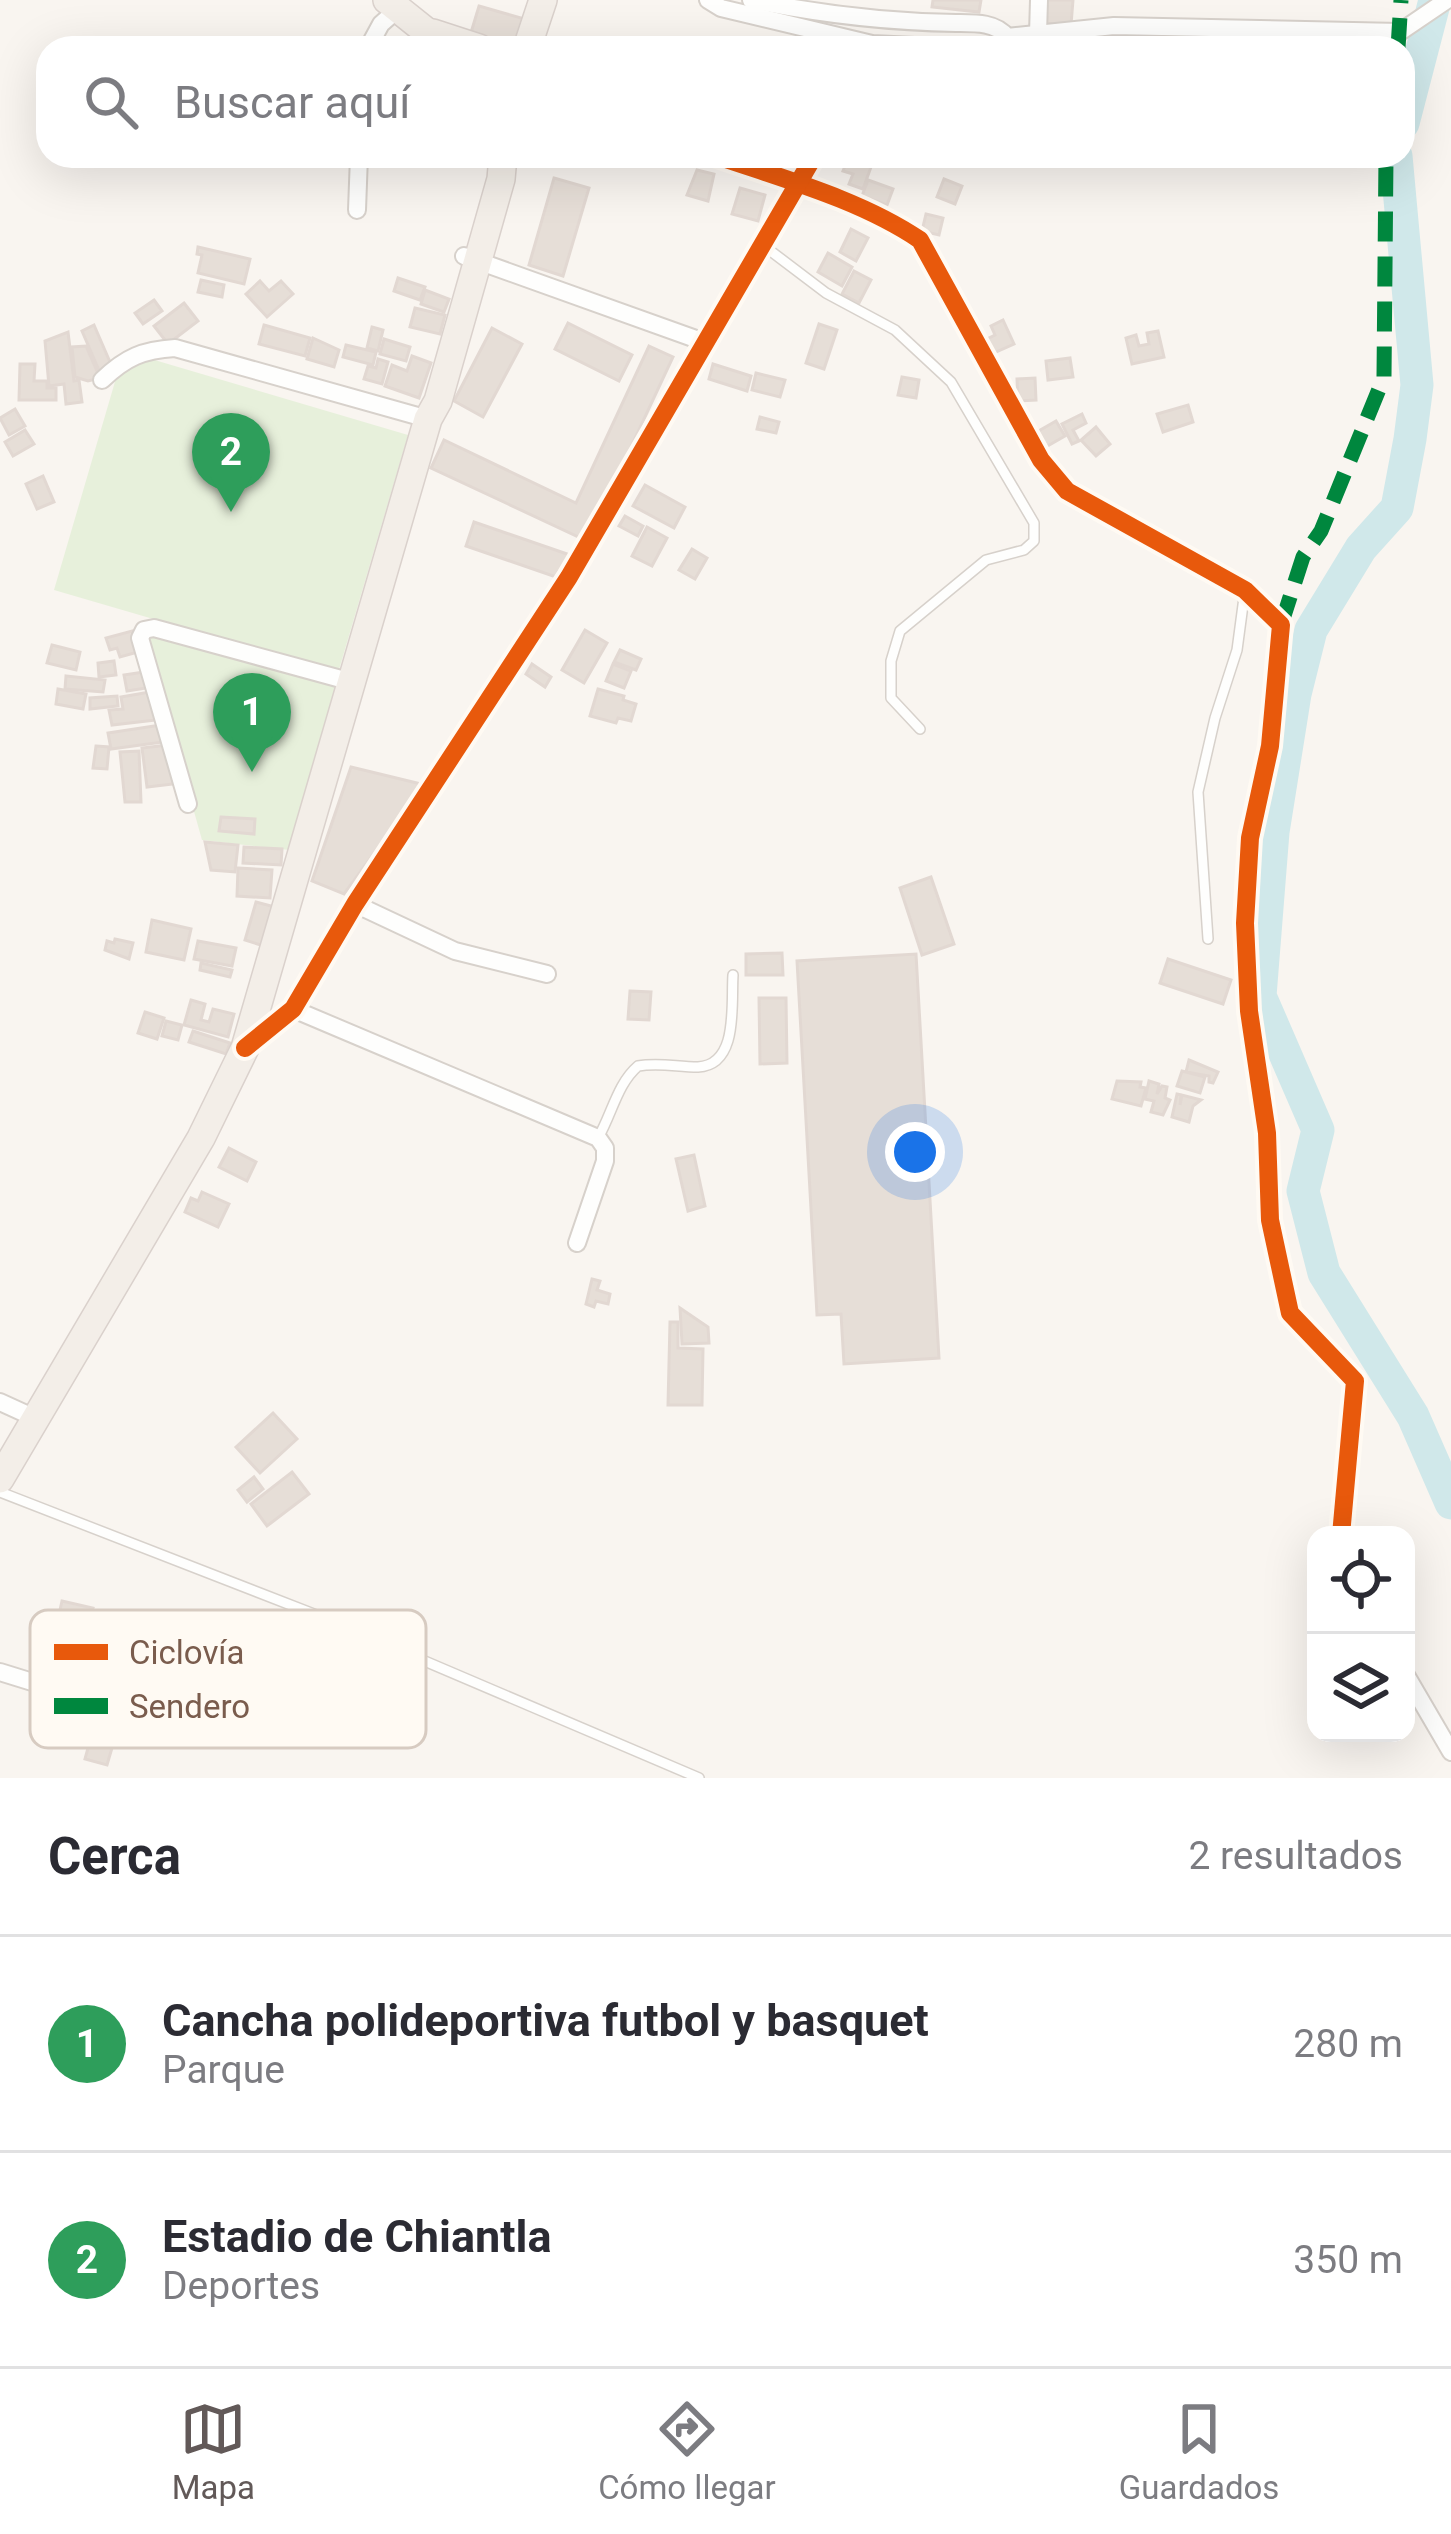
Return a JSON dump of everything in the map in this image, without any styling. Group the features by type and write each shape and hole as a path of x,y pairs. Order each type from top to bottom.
{"main road":[{"path":"531,36 543,0"},
{"path":"393,4 433,36"},
{"path":"0,1479 201,1138 245,1048 428,419 426,398 497,168"}],"street":[{"path":"708,0 721,8 832,36"},
{"path":"751,0 847,8 878,21 975,23 1000,28 1001,36"},
{"path":"1038,34 1039,0"},
{"path":"1029,36 1114,26 1400,32 1448,0"},
{"path":"374,36 393,4"},
{"path":"874,36 878,21"},
{"path":"358,210 359,168"},
{"path":"752,168 799,184 920,240 1041,460 1067,490 1245,590 1281,625 1270,746 1250,838 1245,923 1249,1012 1267,1132 1270,1220 1290,1313 1355,1381 1342,1526"},
{"path":"245,1048 293,1009 569,577 808,168"},
{"path":"471,259 707,343"},
{"path":"102,380 138,352 175,348 428,419"},
{"path":"188,804 140,638 144,630 154,628 352,682"},
{"path":"356,904 455,951 548,974"},
{"path":"293,1009 598,1138 604,1161 577,1243"},
{"path":"0,1402 35,1418"},
{"path":"0,1672 30,1681"},
{"path":"1415,1690 1451,1752"}],"lane":[{"path":"764,246 826,292 896,331 951,382 1034,523 1034,541 1024,550 986,560 899,632 891,661 890,698 920,729"},
{"path":"1208,938 1198,792 1237,650 1245,590"},
{"path":"598,1138 620,1089 638,1066 657,1062 702,1067 717,1061 728,1044 733,975"},
{"path":"0,1492 305,1610"},
{"path":"426,1661 699,1778"}],"green space":[{"path":"124,351 408,435 338,673 54,590"},
{"path":"154,631 345,684 298,851 202,840 147,644"}],"building":[{"path":"933,0 981,0 979,12 932,7"},
{"path":"1044,0 1073,0 1071,25 1042,23"},
{"path":"479,6 528,20 523,36 470,36"},
{"path":"871,168 863,189 849,184 853,174 843,171"},
{"path":"697,170 714,174 708,201 687,195"},
{"path":"554,178 589,188 563,276 529,265"},
{"path":"944,179 962,186 955,204 937,197"},
{"path":"868,180 893,189 887,205 862,196"},
{"path":"740,188 765,195 758,221 732,214"},
{"path":"926,214 943,218 939,235 922,231"},
{"path":"851,229 868,238 856,261 840,252"},
{"path":"198,247 250,259 244,284 198,273 202,255 197,254"},
{"path":"828,253 852,267 842,286 818,272"},
{"path":"854,271 871,280 859,303 842,294"},
{"path":"398,278 425,287 420,300 394,291"},
{"path":"201,280 224,285 222,297 198,292"},
{"path":"260,281 269,291 281,281 293,294 267,317 246,294"},
{"path":"425,290 449,299 444,312 421,304"},
{"path":"154,300 162,311 143,324 135,313"},
{"path":"184,303 198,321 168,344 154,326"},
{"path":"415,308 445,315 440,334 410,327"},
{"path":"1003,320 1014,344 987,356 981,342 995,335 991,326"},
{"path":"568,323 632,355 619,381 555,349"},
{"path":"819,324 837,330 824,369 806,363"},
{"path":"94,325 113,369 101,375 82,331"},
{"path":"264,325 310,338 305,356 259,344"},
{"path":"372,327 383,330 378,351 367,348"},
{"path":"492,328 522,344 483,417 454,401"},
{"path":"1158,331 1164,357 1132,364 1126,338 1136,335 1139,346 1149,344 1147,333"},
{"path":"68,332 74,381 79,380 82,402 66,404 64,384 49,386 45,341"},
{"path":"313,338 339,350 334,367 307,359"},
{"path":"384,339 410,347 406,361 380,354"},
{"path":"346,345 376,352 373,365 343,357"},
{"path":"86,346 100,378 88,381 75,377 72,347"},
{"path":"649,346 673,357 587,541 431,468 444,440 576,503"},
{"path":"412,356 431,363 419,398 385,386 392,365 407,371"},
{"path":"1070,358 1073,377 1048,380 1046,361"},
{"path":"378,359 388,362 382,384 364,379 368,366 376,368"},
{"path":"20,364 35,364 34,381 47,381 47,388 56,388 56,400 19,400"},
{"path":"713,364 751,376 747,391 709,379"},
{"path":"756,373 785,380 780,397 752,390"},
{"path":"902,377 919,380 916,398 898,395"},
{"path":"1035,378 1036,400 1018,401 1017,379"},
{"path":"1188,405 1193,422 1163,432 1157,414"},
{"path":"15,409 25,426 9,435 0,418"},
{"path":"1082,414 1086,423 1073,430 1079,441 1072,444 1062,424"},
{"path":"760,417 779,422 776,433 757,429"},
{"path":"1056,421 1065,436 1044,448 1035,433"},
{"path":"1096,427 1110,444 1096,456 1081,440"},
{"path":"25,430 34,444 13,456 5,442"},
{"path":"43,476 54,502 37,509 26,484"},
{"path":"645,485 685,507 674,528 633,506"},
{"path":"625,516 643,526 638,536 619,526"},
{"path":"474,522 570,555 562,579 466,546"},
{"path":"647,527 667,538 652,566 632,556"},
{"path":"692,549 707,558 695,579 679,570"},
{"path":"585,630 607,643 584,683 562,670"},
{"path":"132,631 138,652 120,657 117,648 110,650 106,638"},
{"path":"52,645 80,652 76,670 47,663"},
{"path":"620,650 641,659 636,670 614,662"},
{"path":"114,661 116,675 99,677 98,663"},
{"path":"532,664 551,677 545,687 526,674"},
{"path":"613,664 631,671 624,688 606,681"},
{"path":"144,672 146,688 127,691 124,675"},
{"path":"66,676 105,680 103,692 65,689"},
{"path":"58,689 86,694 83,709 56,704"},
{"path":"598,689 636,704 631,721 618,718 616,723 590,716"},
{"path":"150,692 156,720 112,725 109,710 123,709 121,697"},
{"path":"117,696 118,706 90,709 90,698"},
{"path":"161,725 163,742 111,749 108,733"},
{"path":"168,745 173,784 147,787 142,748"},
{"path":"96,746 109,747 107,769 93,768"},
{"path":"139,751 141,802 125,802 120,752"},
{"path":"351,767 425,785 344,894 312,881"},
{"path":"221,817 255,819 254,834 219,831"},
{"path":"205,842 238,845 235,872 211,870"},
{"path":"244,847 282,849 281,865 243,863"},
{"path":"238,868 272,870 270,898 237,896"},
{"path":"931,877 954,944 922,955 900,888"},
{"path":"256,902 275,907 264,946 245,940"},
{"path":"152,920 191,929 184,960 146,952"},
{"path":"115,939 133,943 129,959 105,950 107,941 114,943"},
{"path":"198,941 236,948 232,966 194,959"},
{"path":"782,953 783,975 746,975 746,954"},
{"path":"916,954 939,1358 844,1364 841,1314 817,1315 797,961"},
{"path":"1168,959 1231,980 1223,1004 1160,983"},
{"path":"201,963 232,970 230,977 200,970"},
{"path":"630,991 651,992 649,1020 628,1019"},
{"path":"759,998 786,998 787,1063 760,1064"},
{"path":"191,1000 205,1004 201,1020 209,1022 213,1009 234,1014 228,1037 184,1025"},
{"path":"145,1012 164,1018 157,1039 138,1033"},
{"path":"166,1021 182,1025 178,1040 162,1036"},
{"path":"193,1031 230,1043 226,1054 189,1042"},
{"path":"1189,1060 1218,1072 1213,1083 1209,1076 1186,1072"},
{"path":"1182,1071 1205,1077 1200,1093 1177,1086"},
{"path":"1117,1081 1141,1082 1140,1087 1146,1088 1141,1106 1112,1099"},
{"path":"1149,1081 1159,1084 1157,1094 1162,1086 1167,1087 1165,1098 1170,1100 1163,1115 1151,1112 1154,1101 1145,1099"},
{"path":"1177,1094 1180,1105 1182,1095 1201,1100 1193,1106 1189,1122 1172,1117"},
{"path":"229,1148 256,1162 247,1181 219,1167"},
{"path":"694,1155 705,1206 688,1211 676,1159"},
{"path":"202,1192 229,1204 218,1227 185,1212 191,1198 198,1201"},
{"path":"592,1279 600,1281 597,1290 610,1294 608,1304 586,1304"},
{"path":"680,1308 708,1327 709,1343 682,1344"},
{"path":"670,1322 678,1322 678,1348 703,1349 702,1405 668,1405"},
{"path":"273,1413 297,1439 260,1473 236,1447"},
{"path":"292,1472 309,1494 267,1526 251,1504"},
{"path":"254,1477 263,1489 247,1502 238,1490"},
{"path":"62,1601 93,1608 92,1610 60,1610"},
{"path":"88,1748 112,1748 107,1765 85,1759"}],"waterway":[{"path":"1415,77 1435,0"},
{"path":"1397,168 1417,385 1410,439 1397,508 1361,548 1311,630 1295,694 1273,832 1260,996 1318,1130 1303,1191 1324,1273 1413,1416 1451,1503"}],"marked path":[{"path":"1399,36 1401,0"},
{"path":"1281,625 1303,557 1321,531 1384,377 1386,168"}],"cycle path":[{"path":"753,168 848,202 920,240 1041,460 1067,491 1245,590 1281,625 1270,746 1250,838 1245,923 1249,1011 1267,1133 1270,1220 1290,1313 1355,1381 1342,1526"},
{"path":"245,1048 293,1009 355,904 569,577 807,168"}],"place":[{"name":"Estadio de Chiantla","path":"231,512"},
{"name":"Cancha polideportiva futbol y basquet","path":"252,772"}]}
